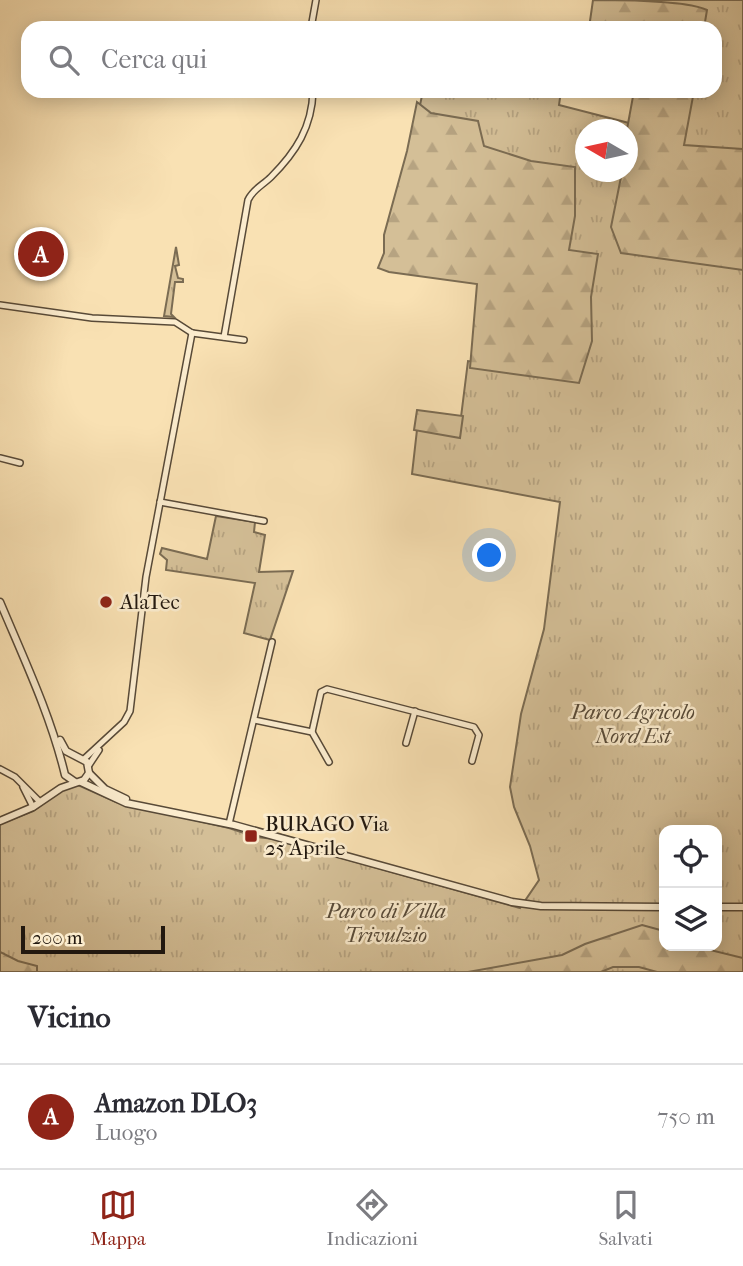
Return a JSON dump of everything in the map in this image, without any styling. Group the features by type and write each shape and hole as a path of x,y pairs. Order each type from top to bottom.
{"street":[{"path":"312,21 316,0"},
{"path":"224,337 248,200 255,190 282,166 302,138 310,117 312,98"},
{"path":"2,304 92,318 175,322 192,332 244,340"},
{"path":"84,759 127,719 130,711 146,577 192,332"},
{"path":"0,458 20,463"},
{"path":"160,502 264,521"},
{"path":"0,602 47,714 66,751 84,759"},
{"path":"229,824 272,642"},
{"path":"329,762 312,732 321,692 324,690 474,727 478,734 472,761"},
{"path":"406,743 415,711"},
{"path":"47,714 68,779 121,801 229,824 506,901 541,906 659,907"},
{"path":"254,720 312,732"},
{"path":"49,795 78,782 89,769 102,744"},
{"path":"0,821 33,807 49,795 57,787 69,760 75,757"},
{"path":"84,759 89,769 110,792 147,806"},
{"path":"0,769 9,772 40,802"},
{"path":"19,781 33,807"},
{"path":"722,907 743,907"}],"green space":[{"path":"593,0 652,1 684,4 707,10 705,21 590,21"},
{"name":"Parco Agricolo Nord Est","path":"611,0 743,0 743,972 0,972 0,824 33,811 62,789 78,785 116,802 229,828 248,836 274,839 520,908 539,880 530,846 514,807 510,787 521,714 544,629 560,502 412,474 418,421 461,417 468,361 528,368 556,251 417,119 422,98 560,98 559,105 613,119 575,119 575,182 638,182 638,119 630,119 634,98 722,98 722,21 608,21"},
{"path":"633,98 693,98 684,145 743,149 743,270 621,253 611,227 620,182 638,182 638,119 629,119"},
{"path":"417,102 431,113 478,121 484,146 531,161 575,167 575,216 569,250 598,254 591,297 592,341 579,383 470,368 477,284 389,272 378,268 384,253 384,235"},
{"path":"176,247 179,265 175,266 178,278 183,279 183,282 175,282 171,314 174,317 164,316"},
{"path":"417,410 463,416 460,438 414,430"},
{"path":"216,516 255,522 254,532 265,535 259,572 293,571 270,640 244,633 255,583 166,570 167,560 160,554 162,548 207,559"},
{"path":"642,925 659,930 659,951 714,951 743,958 743,972 657,972 639,967 613,967 601,972 468,972 562,955 585,944"},
{"path":"0,952 37,966 37,972 0,972"}],"place":[{"name":"Amazon DLO3","path":"41,254"},
{"name":"AlaTec","path":"106,602"},
{"name":"BURAGO Via 25 Aprile","path":"251,836"}],"park label":[{"name":"Parco di Villa Trivulzio","path":"386,923"}]}
